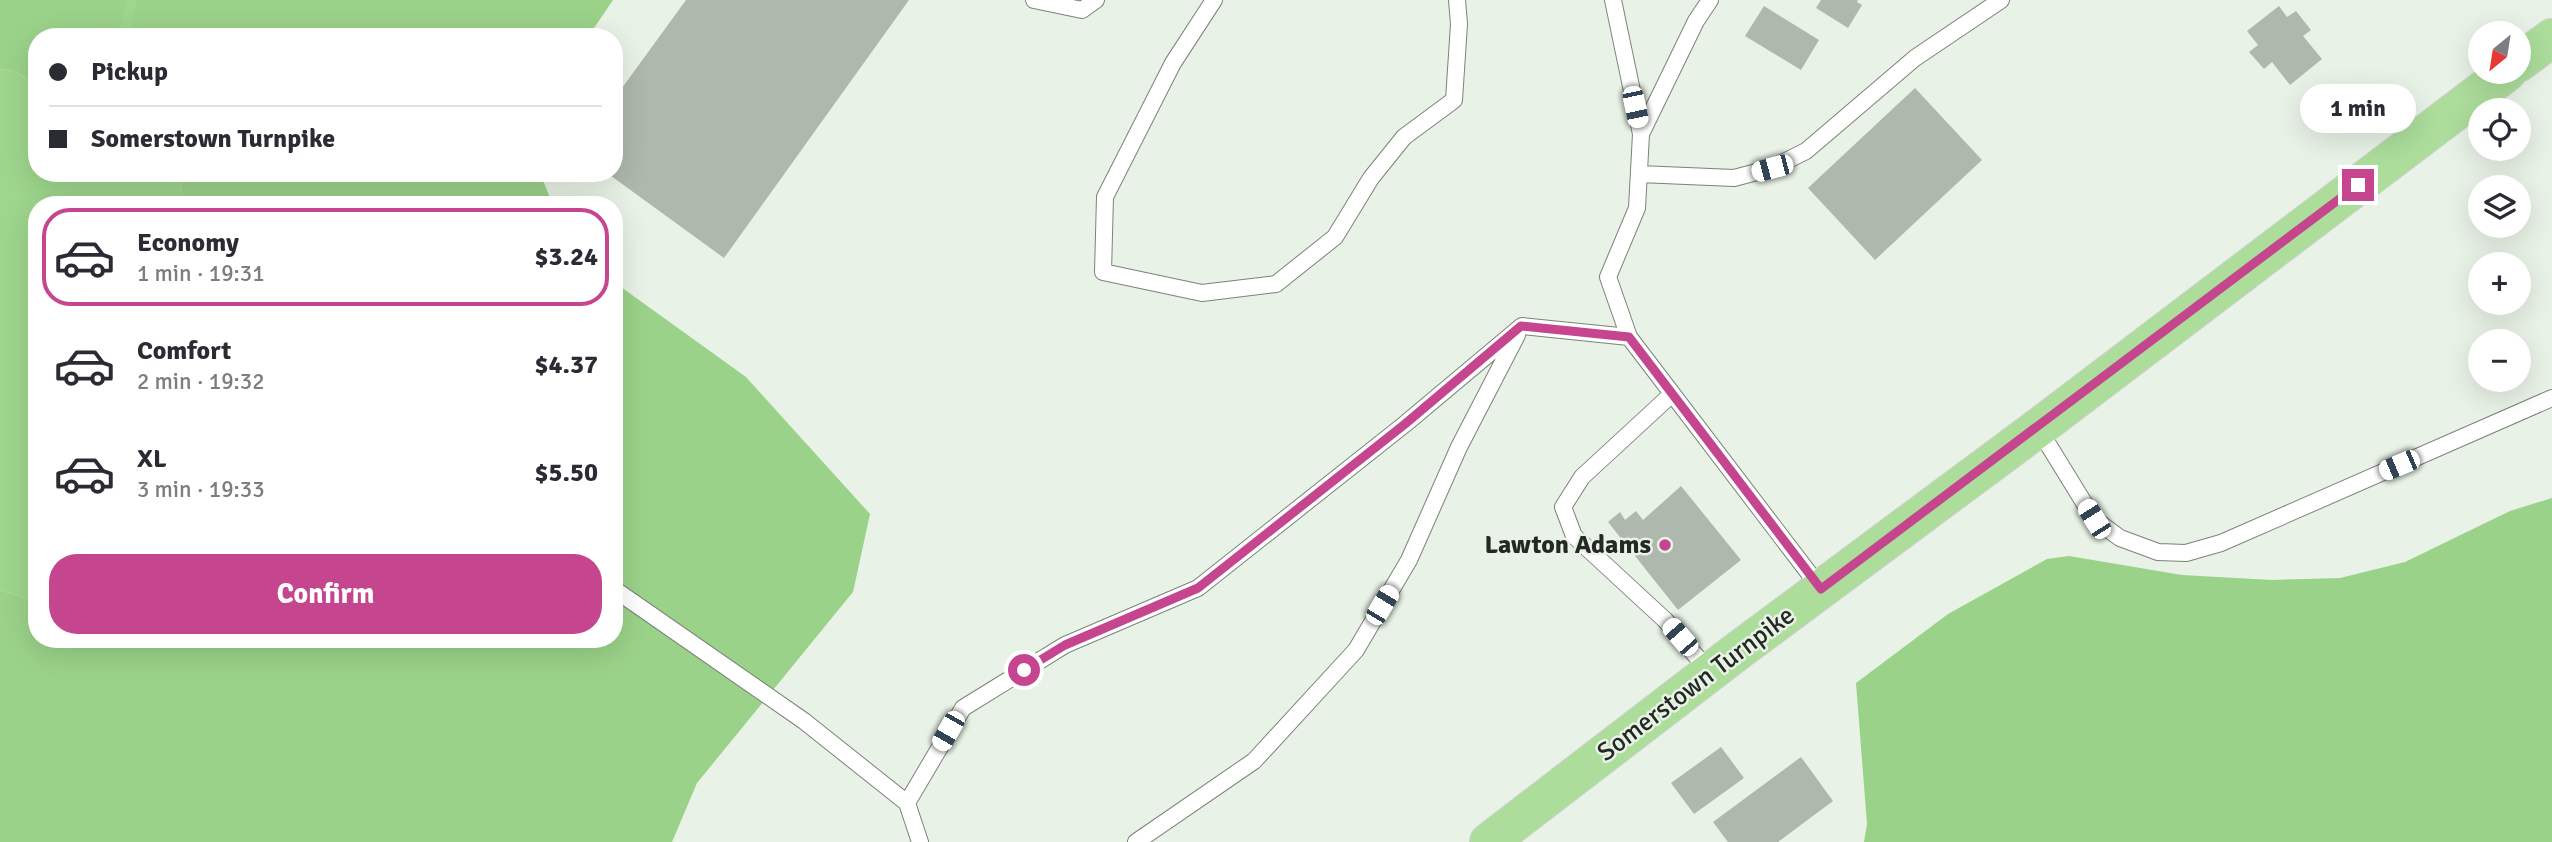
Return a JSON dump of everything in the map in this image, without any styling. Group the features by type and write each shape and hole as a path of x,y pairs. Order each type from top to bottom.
{"main road":[{"path":"2531,53 2552,38"},
{"name":"Somerstown Turnpike","path":"1489,842 1710,672 2038,428 2491,84"}],"lane":[{"path":"1034,0 1082,10 1096,0"},
{"path":"1214,0 1173,63 1105,197 1103,272 1202,293 1276,284 1335,237 1371,178 1404,137 1454,100 1459,24 1457,0"},
{"path":"1614,0 1641,134 1637,208 1608,277 1629,337 1821,589"},
{"path":"1641,134 1696,21 1710,0"},
{"path":"1639,174 1734,178 1772,168 1806,151 1915,58 2001,0"},
{"path":"907,803 962,708 1065,645 1198,588 1405,424 1521,326 1629,337"},
{"path":"1136,842 1254,761 1356,650 1409,560 1459,447 1521,326"},
{"path":"1672,394 1582,477 1563,507 1574,536 1665,620 1710,672"},
{"path":"2038,428 2094,519 2120,538 2158,552 2186,553 2221,543 2552,398"},
{"path":"623,595 804,721 907,803 920,842"}],"shaded area":[{"path":"0,0 613,0 594,28 28,28 28,79 14,71 0,69"},
{"path":"0,69 14,71 28,79 28,182 180,182 183,196 28,196 28,599 0,590"},
{"path":"180,182 544,182 549,196 183,196"},
{"path":"623,288 746,377 870,514 853,592 697,783 672,842 0,842 0,590 28,599 28,648 623,648"},
{"path":"2552,498 2552,842 1864,842 1867,824 1856,683 1948,614 2047,559 2069,556 2182,575 2272,580 2340,578 2405,562 2510,511"}],"building":[{"path":"686,0 909,0 724,258 619,182 623,182 623,87"},
{"path":"1821,0 1858,0 1862,5 1848,28 1816,8"},
{"path":"1764,6 1819,40 1801,70 1745,36"},
{"path":"2279,6 2287,17 2296,11 2311,30 2303,36 2322,59 2290,85 2272,62 2264,69 2249,52 2258,45 2247,31"},
{"path":"1915,88 1982,160 1875,260 1808,188"},
{"path":"1681,486 1741,560 1678,610 1608,522 1620,512 1625,520 1636,511 1643,520"},
{"path":"1721,747 1744,778 1694,814 1671,783"},
{"path":"1801,757 1833,801 1778,842 1728,842 1713,822"}],"waterway":[{"path":"125,28 132,0"}],"place":[{"name":"Lawton Adams","path":"1665,545"}],"route":[{"path":"1024,670 1065,645 1198,588 1405,424 1521,326 1629,337 1821,589 2358,185"}]}
